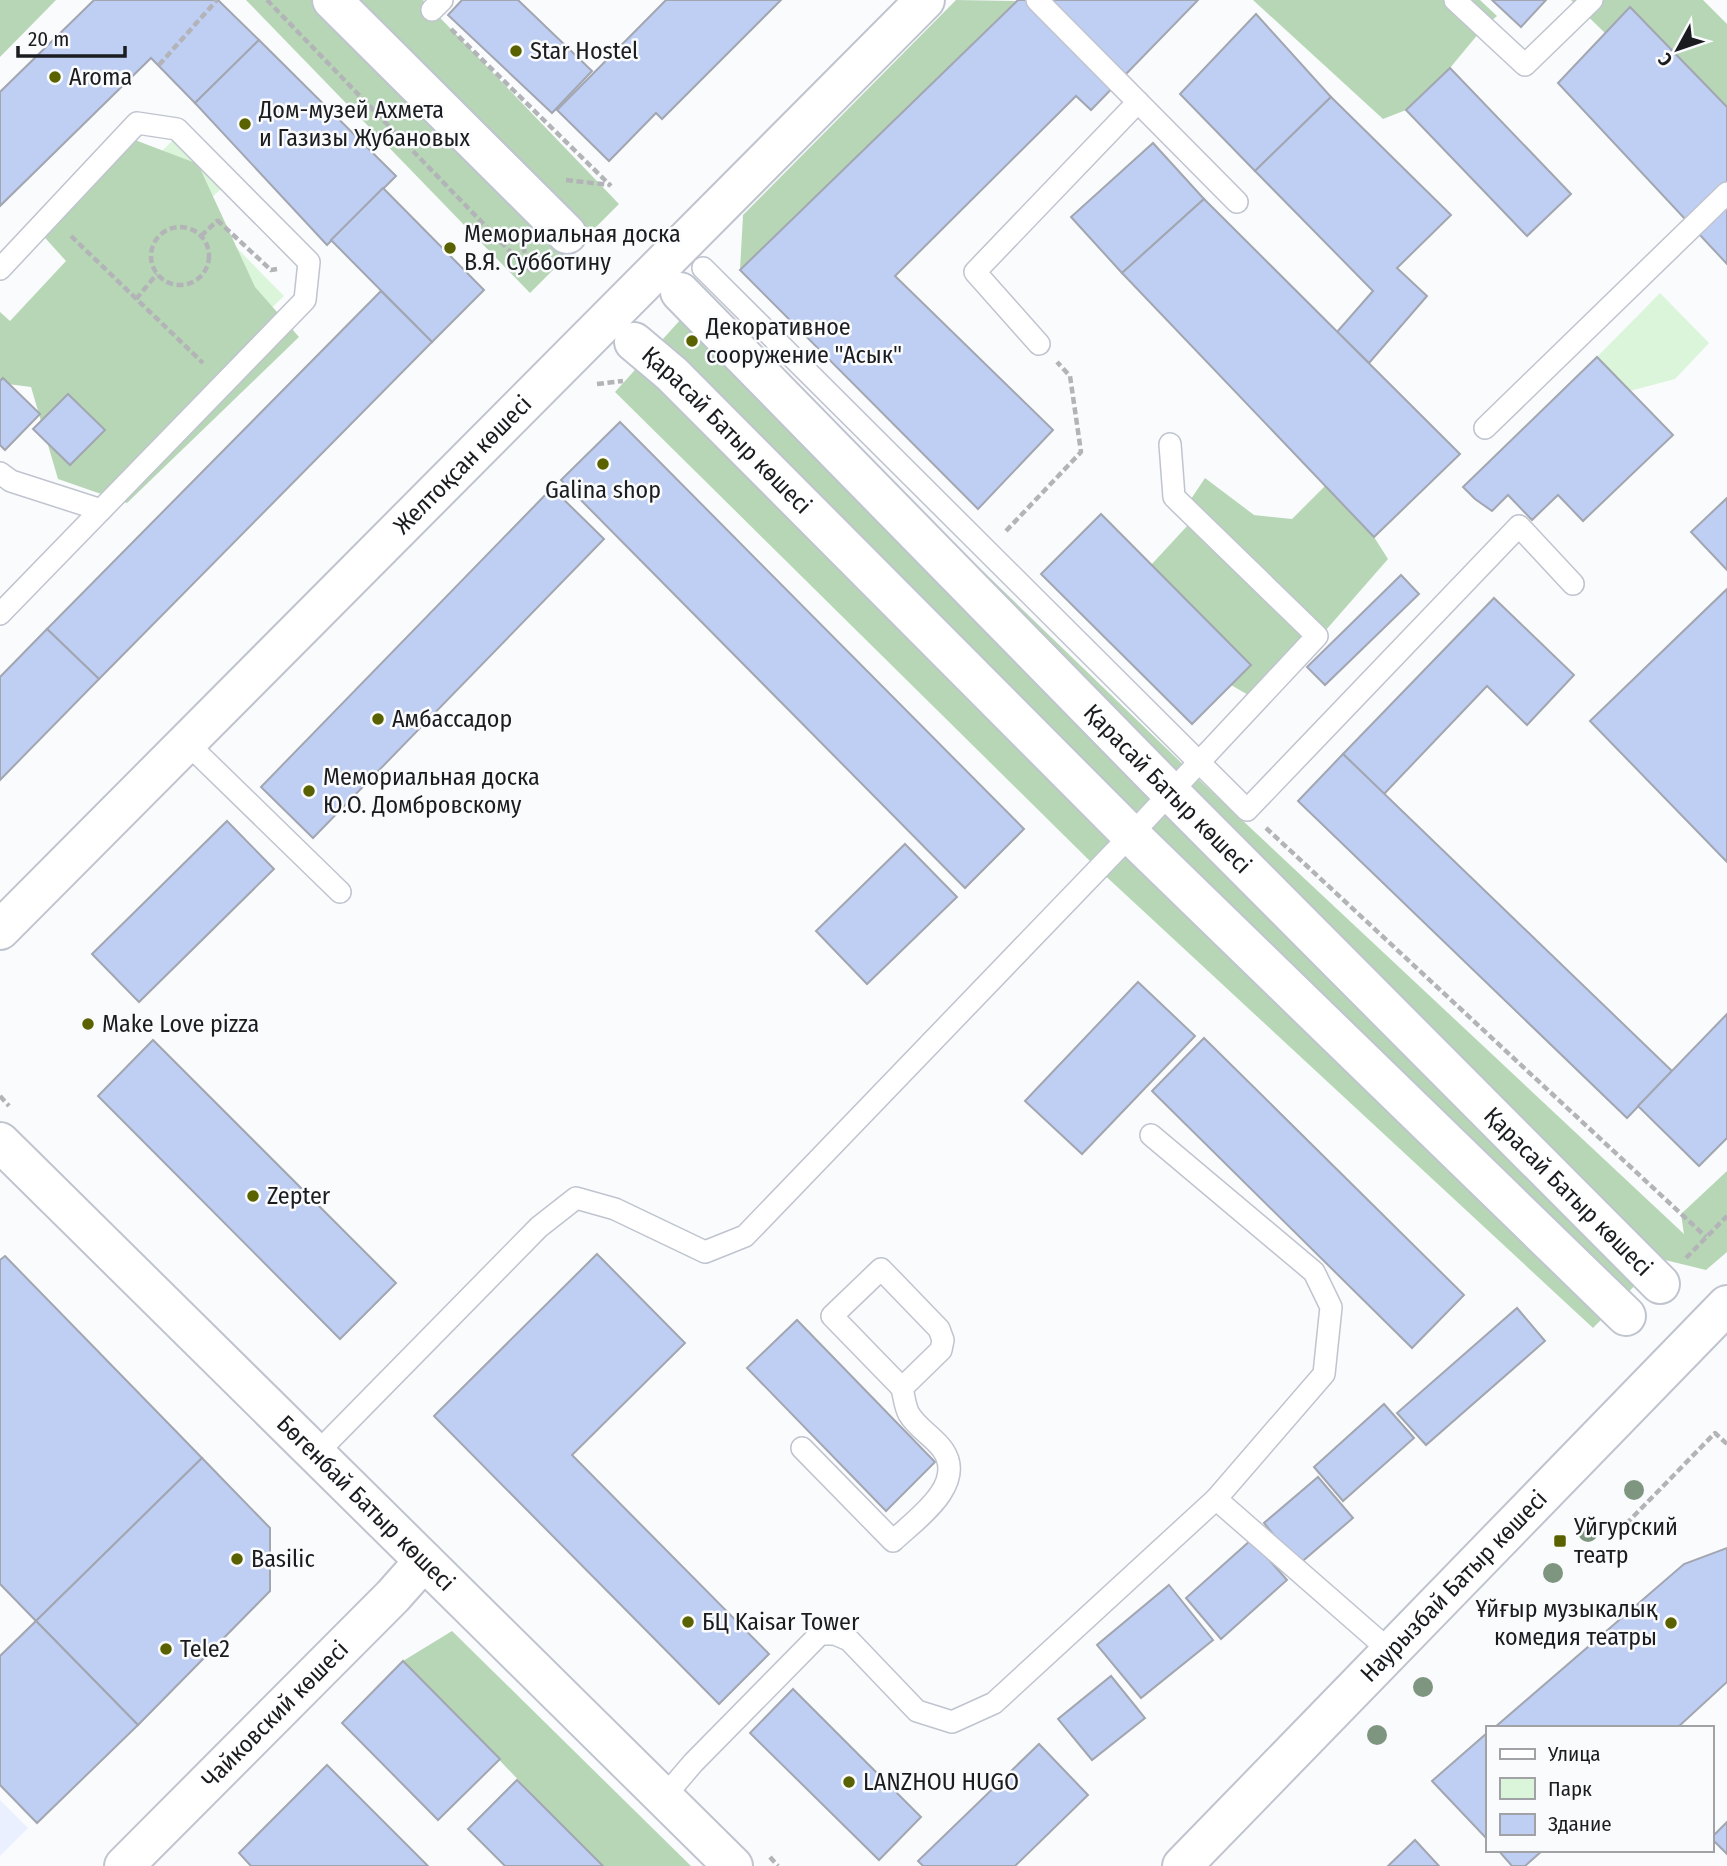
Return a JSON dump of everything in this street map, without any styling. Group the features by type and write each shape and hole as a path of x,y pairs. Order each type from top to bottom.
{"street":[{"path":"332,0 567,234"},
{"name":"Желтоқсан көшесі","path":"0,930 925,0"},
{"name":"Қарасай Батыр көшесі","path":"692,280 1171,793 1660,1284"},
{"name":"Қарасай Батыр көшесі","path":"634,342 672,374 1131,835 1626,1317"},
{"name":"Бөгенбай Батыр көшесі","path":"0,1142 733,1866"},
{"name":"Наурызбай Батыр көшесі","path":"1182,1866 1727,1306"},
{"name":"Чайковский көшесі","path":"124,1866 393,1596 424,1561"}],"lane":[{"path":"1038,0 1237,202"},
{"path":"1455,0 1525,65 1592,0"},
{"path":"1039,344 975,272 1138,102"},
{"path":"0,268 136,123 177,129 309,262 305,300 0,614"},
{"path":"1485,428 1727,193"},
{"path":"692,280 987,551 1247,810 1519,526 1573,584"},
{"path":"316,1454 539,1227 576,1198 615,1209 705,1252 745,1236 1200,763 1317,636 1174,497 1170,444"},
{"path":"0,473 11,481 101,510"},
{"path":"187,743 340,892"},
{"path":"664,1797 693,1763 820,1634 835,1634 849,1640 917,1711 952,1721 994,1703 1216,1499 1324,1374 1331,1307 1314,1272 1151,1135"},
{"path":"802,1448 893,1541 943,1492 950,1478 948,1460 943,1450 909,1415 902,1388 832,1316 881,1269 939,1329 943,1340 941,1350 902,1388"},
{"path":"1216,1499 1390,1651"}],"path":[{"path":"159,65 217,0"},
{"path":"267,0 530,272"},
{"path":"437,5 611,186"},
{"path":"50,215 224,383"},
{"path":"174,228 184,228 201,236 206,244 209,262 199,279 173,285 157,274 151,256 158,238 174,228"},
{"path":"136,299 157,274"},
{"path":"987,551 1081,452 1070,376 1039,344"},
{"path":"1247,810 1706,1237"},
{"path":"1660,1284 1727,1216"},
{"path":"1626,1524 1715,1433 1727,1444"}],"shaded area":[{"path":"0,1800 28,1828 0,1856"}],"green space":[{"path":"0,0 56,0 0,57"},
{"path":"246,0 423,0 619,204 530,293"},
{"path":"956,0 1016,1 740,270 743,215"},
{"path":"1253,0 1480,0 1497,16 1484,27 1450,68 1406,110 1383,119"},
{"path":"1571,0 1703,0 1727,24 1727,107 1630,7 1605,33"},
{"path":"174,139 222,188 195,213 148,165"},
{"path":"135,140 198,164 255,287 299,337 127,503 58,479 31,387 0,383 0,312 10,321 66,261 37,229"},
{"path":"236,247 284,296 257,322"},
{"path":"1660,293 1709,343 1675,379 1630,391 1597,357"},
{"path":"700,298 1195,776 1684,1234 1681,1214 1727,1171 1727,1252 1706,1270 1661,1259 1593,1328 1098,869 615,392"},
{"path":"1205,478 1254,515 1292,519 1325,486 1374,537 1388,559 1326,630 1191,499"},
{"path":"1189,524 1306,636 1250,696 1231,685 1251,664 1151,565"},
{"path":"452,1631 691,1866 603,1866 403,1661"}],"building":[{"path":"94,0 218,0 259,40 195,103 151,58 0,206 0,92"},
{"path":"462,0 518,0 592,71 552,113 448,15"},
{"path":"666,0 781,0 662,119 656,113 609,161 557,110"},
{"path":"1018,0 1198,0 1091,110 1076,96 895,276 1053,430 978,509 740,270"},
{"path":"1492,0 1546,0 1521,27"},
{"path":"1630,7 1727,107 1727,264 1558,83"},
{"path":"1256,14 1331,97 1255,171 1180,94"},
{"path":"259,40 396,176 327,245 195,103"},
{"path":"1450,68 1571,194 1527,236 1406,110"},
{"path":"1331,97 1451,215 1397,268 1427,296 1369,363 1337,332 1373,291 1255,171"},
{"path":"1153,143 1204,199 1122,273 1071,217"},
{"path":"383,188 484,290 432,342 331,240"},
{"path":"1204,199 1460,454 1374,537 1122,273"},
{"path":"381,291 432,342 99,679 47,629"},
{"path":"1597,357 1673,435 1583,521 1558,495 1532,520 1508,495 1492,511 1475,499 1463,487"},
{"path":"3,378 40,414 5,450 0,445 0,381"},
{"path":"68,394 105,430 70,465 33,429"},
{"path":"620,422 1024,829 965,888 561,480"},
{"name":"Амбассадор","path":"552,488 604,539 313,838 261,787"},
{"path":"1727,498 1727,570 1691,532"},
{"path":"1101,514 1251,665 1192,724 1041,574"},
{"path":"1401,575 1419,594 1325,685 1307,667"},
{"path":"1727,589 1727,862 1590,721"},
{"path":"1494,598 1574,675 1527,725 1487,686 1384,794 1343,754"},
{"path":"47,629 99,679 0,780 0,677"},
{"path":"1343,754 1672,1071 1627,1118 1298,801"},
{"path":"227,821 274,869 139,1002 92,954"},
{"path":"905,844 957,897 867,984 816,931"},
{"path":"1138,982 1195,1036 1082,1154 1025,1101"},
{"path":"1727,1014 1727,1138 1699,1166 1638,1106"},
{"path":"1204,1038 1464,1295 1412,1348 1152,1091"},
{"path":"153,1040 396,1283 340,1339 98,1096"},
{"path":"597,1254 685,1343 572,1455 769,1654 719,1704 434,1416"},
{"path":"5,1256 202,1458 36,1621 0,1584 0,1260"},
{"path":"1517,1308 1545,1341 1426,1445 1397,1413"},
{"path":"797,1320 935,1462 886,1511 747,1368"},
{"path":"1384,1404 1414,1438 1343,1501 1314,1467"},
{"path":"202,1458 270,1528 270,1591 138,1725 36,1621"},
{"path":"1318,1477 1353,1518 1298,1565 1264,1523"},
{"path":"1251,1540 1287,1580 1221,1639 1186,1598"},
{"name":"Ұйғыр музыкалық комедия театры","path":"1727,1548 1727,1682 1679,1726 1496,1726 1684,1564"},
{"path":"1169,1585 1213,1640 1141,1698 1097,1645"},
{"path":"36,1621 138,1725 37,1823 0,1785 0,1656"},
{"path":"403,1661 500,1759 438,1820 342,1723"},
{"path":"1111,1676 1145,1718 1092,1760 1058,1719"},
{"path":"793,1689 921,1817 879,1860 750,1733"},
{"path":"1486,1734 1486,1838 1432,1781"},
{"path":"1039,1744 1088,1795 1015,1866 923,1866 918,1861"},
{"path":"327,1765 428,1866 251,1866 239,1853"},
{"path":"517,1780 603,1866 505,1866 468,1829"},
{"path":"1727,1822 1727,1854 1713,1840 1713,1836"},
{"path":"1415,1840 1439,1866 1388,1866"},
{"path":"1500,1852 1541,1852 1525,1866 1512,1866"}],"place":[{"name":"Star Hostel","path":"516,51"},
{"name":"Aroma","path":"55,77"},
{"name":"Дом-музей Ахмета и Газизы Жубановых","path":"245,124"},
{"name":"Мемориальная доска В.Я. Субботину","path":"450,248"},
{"name":"Декоративное сооружение \"Асык\"","path":"692,341"},
{"name":"Galina shop","path":"603,464"},
{"name":"Амбассадор","path":"378,719"},
{"name":"Мемориальная доска Ю.О. Домбровскому","path":"309,791"},
{"name":"Make Love pizza","path":"88,1024"},
{"name":"Zepter","path":"253,1196"},
{"name":"Уйгурский театр","path":"1560,1541"},
{"name":"Basilic","path":"237,1559"},
{"name":"БЦ Kaisar Tower","path":"688,1622"},
{"name":"Ұйғыр музыкалық комедия театры","path":"1671,1623"},
{"name":"Tele2","path":"166,1649"},
{"name":"LANZHOU HUGO","path":"849,1782"}]}
